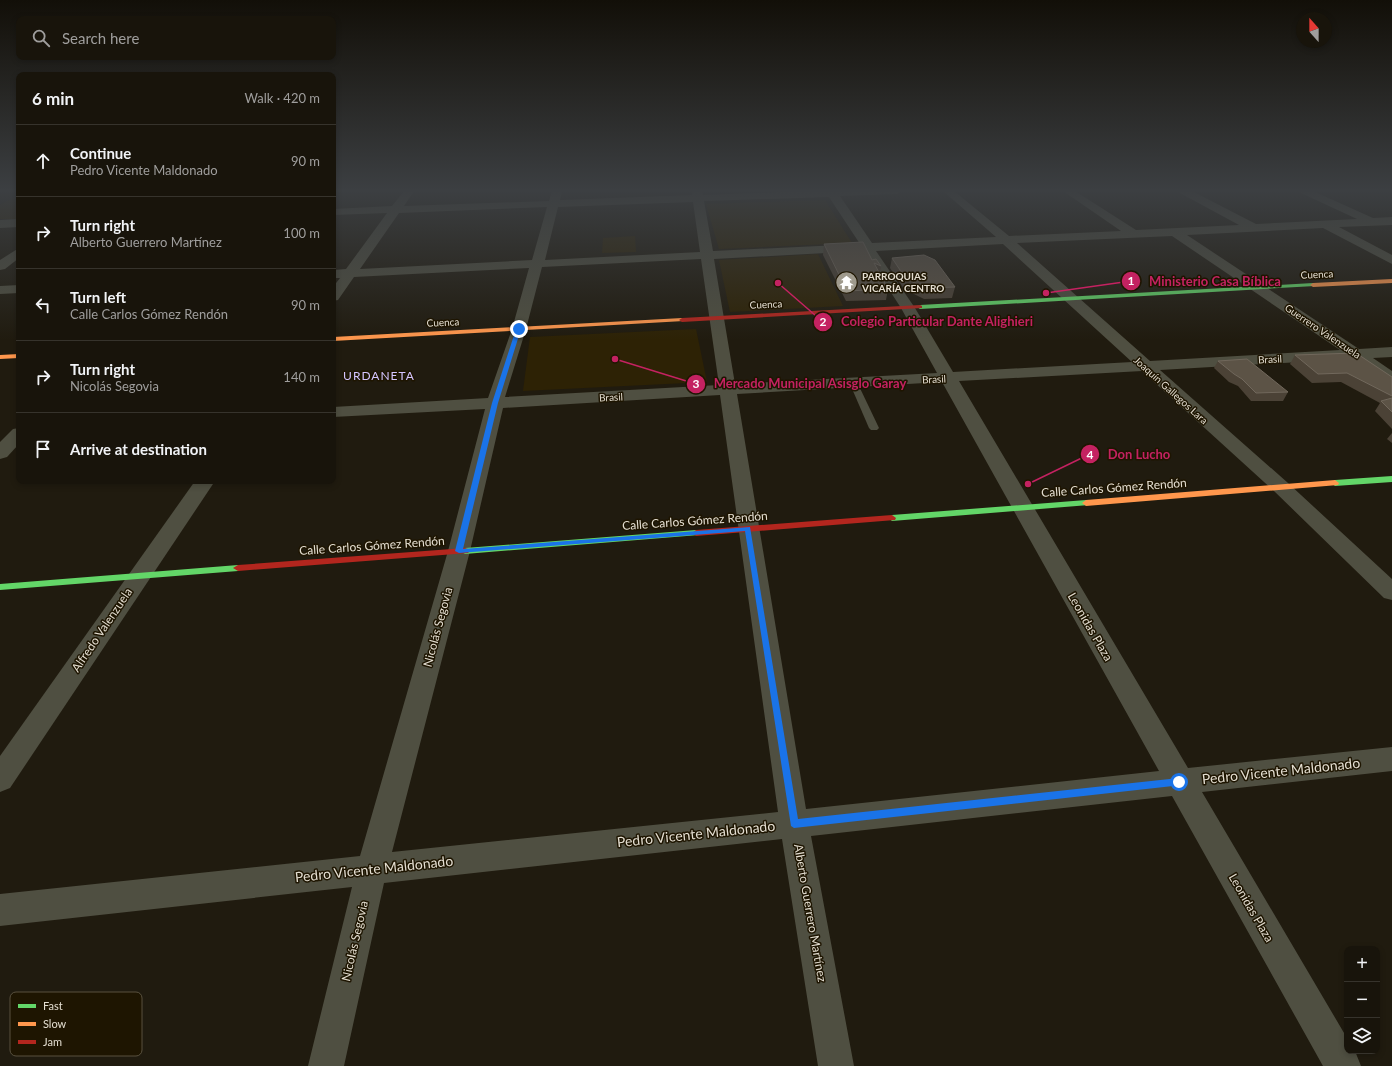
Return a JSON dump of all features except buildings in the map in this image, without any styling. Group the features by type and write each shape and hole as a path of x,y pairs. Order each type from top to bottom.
{"main road":[{"name":"Cuenca","path":"336,339 1392,281"},
{"path":"0,357 16,356"},
{"name":"Calle Carlos Gómez Rendón","path":"0,587 1392,479"}],"street":[{"path":"336,293 372,241"},
{"name":"Nicolás Segovia","path":"326,1066 372,870 459,551 495,403 519,329 543,241"},
{"name":"Alberto Guerrero Martínez","path":"705,241 794,823 836,1066"},
{"name":"Leonidas Plaza","path":"864,241 908,308 949,378 1022,508 1343,1066"},
{"path":"336,274 971,241"},
{"name":"Joaquín Gallegos Lara","path":"1007,241 1144,366 1281,487 1392,592"},
{"name":"Guerrero Valenzuela","path":"1187,241 1392,378"},
{"path":"1356,241 1392,260"},
{"path":"0,266 16,254"},
{"path":"0,290 16,289"},
{"name":"Brasil","path":"336,412 854,384 1392,352"},
{"path":"0,434 16,432"},
{"path":"0,453 16,435"},
{"name":"Alfredo Valenzuela","path":"0,779 138,576 203,484"},
{"name":"Pedro Vicente Maldonado","path":"0,910 1392,759"}],"lane":[{"path":"854,384 874,428"}],"shaded area":[{"path":"603,241 635,241 636,252 602,253"},
{"path":"717,241 851,241 852,243 719,249"},
{"path":"818,254 843,306 730,312 719,260"},
{"path":"696,329 707,382 523,391 530,337"}],"traffic: fast":[{"path":"920,307 1313,285"},
{"path":"1335,483 1392,479"},
{"path":"892,518 1086,503"},
{"path":"465,551 696,533"},
{"path":"0,587 238,568"}],"traffic: slow":[{"path":"1313,285 1392,281"},
{"path":"336,339 682,320"},
{"path":"0,357 16,356"},
{"path":"1086,503 1335,483"}],"traffic: jam":[{"path":"682,320 920,307"},
{"path":"696,533 892,518"},
{"path":"238,568 465,551"}],"place":[{"name":"PARROQUIAS VICARÍA CENTRO","path":"847,282"},
{"name":"Colegio Particular Dante Alighieri","path":"778,283"},
{"name":"Ministerio Casa Bíblica","path":"1046,293"},
{"name":"Mercado Municipal Asisglo Garay","path":"615,359"},
{"name":"Don Lucho","path":"1028,484"}],"district":[{"name":"URDANETA","path":"379,376"}],"route":[{"path":"519,329 495,403 459,551 748,529 794,823 1179,782"}]}
